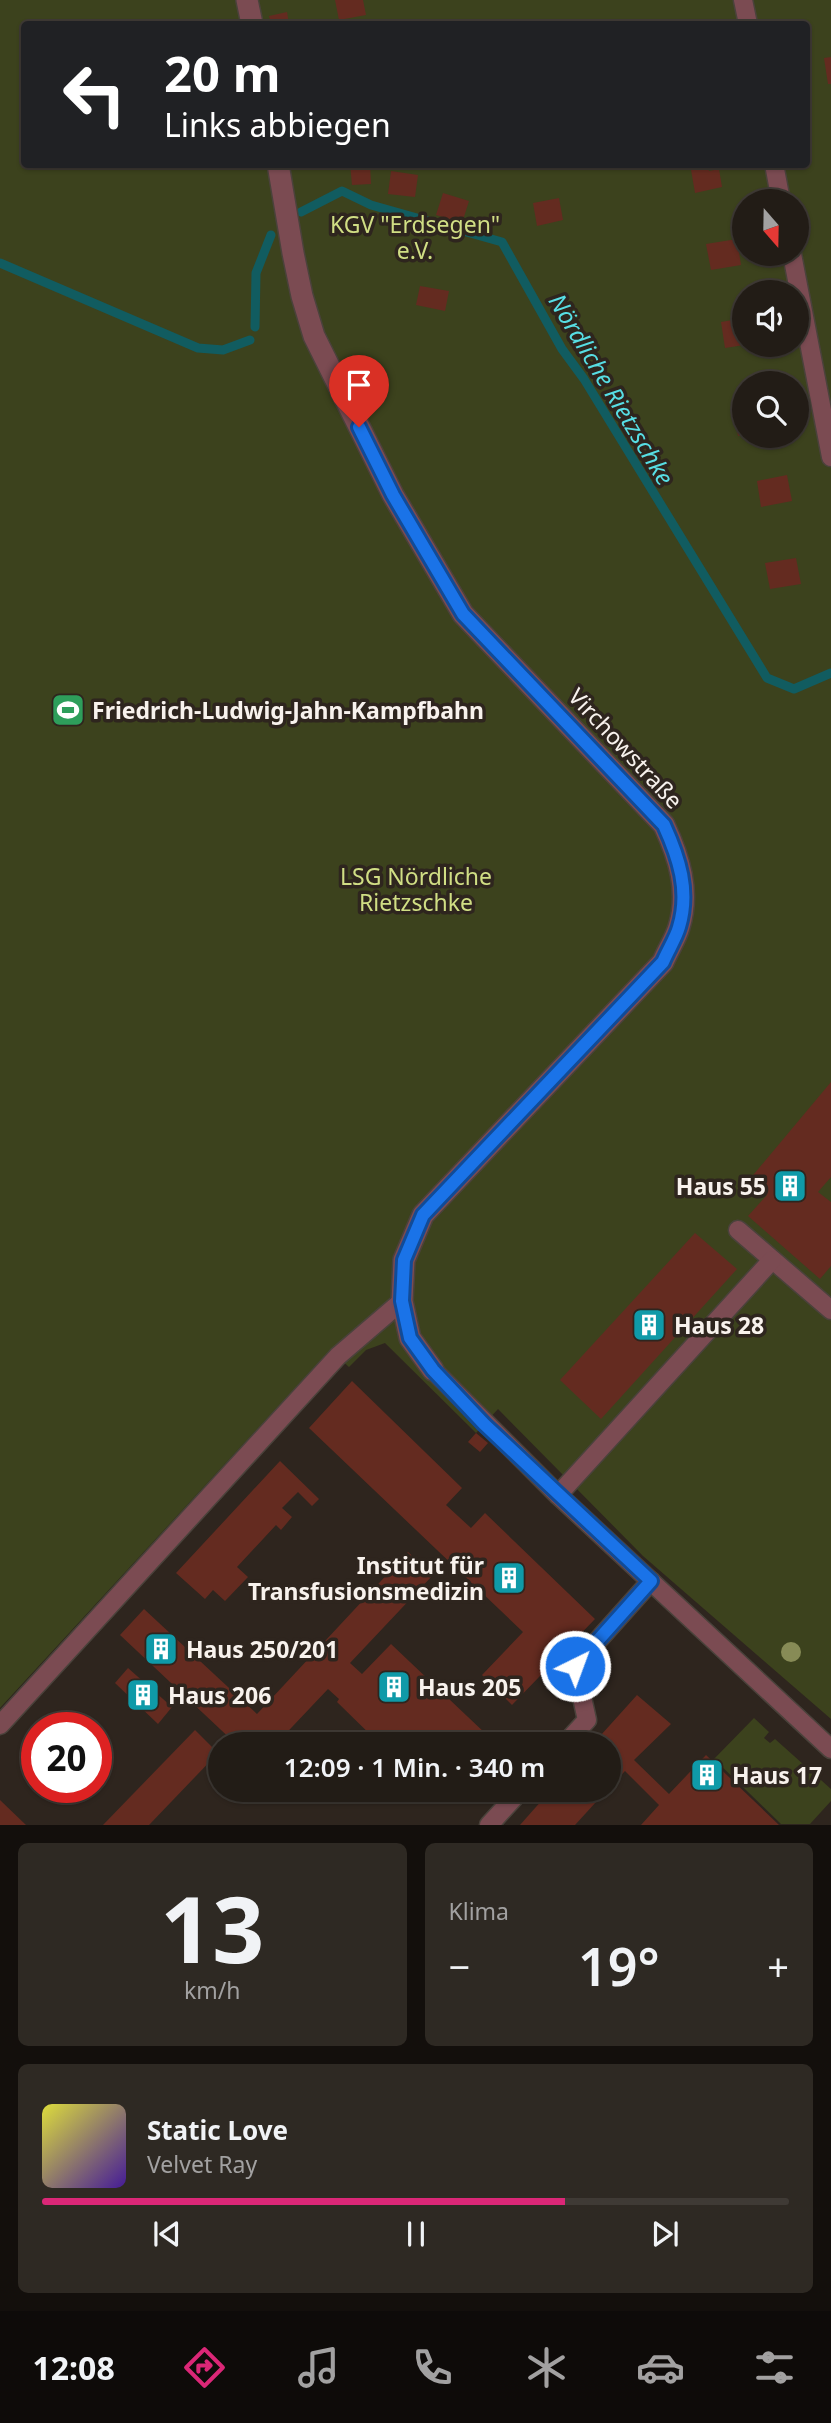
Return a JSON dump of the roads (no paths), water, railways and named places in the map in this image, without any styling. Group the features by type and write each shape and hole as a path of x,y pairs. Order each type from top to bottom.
{"street":[{"path":"247,0 251,21"},
{"name":"Virchowstraße","path":"279,168 292,253 314,336 393,495 463,614 664,825 678,856 684,890 679,927 663,962 423,1215 404,1260 402,1301 410,1338 433,1370"}],"lane":[{"path":"743,0 747,21"},
{"path":"775,168 779,189"},
{"path":"794,266 831,457"},
{"path":"738,1230 831,1310"},
{"path":"558,1495 772,1260"},
{"path":"0,1725 338,1356 402,1301"},
{"path":"433,1370 558,1495 831,1749"},
{"path":"576,1732 587,1720 575,1666 651,1581"},
{"path":"489,1825 510,1802"}],"waterway":[{"name":"Nördliche Rietzschke","path":"301,212 342,191 371,205 502,242 562,349 584,379 767,678 794,689 831,673"},
{"name":"Nördliche Rietzschke","path":"255,327 256,273 271,235"},
{"name":"Nördliche Rietzschke","path":"0,263 198,348 223,350 250,340"}],"place":[{"name":"Friedrich-Ludwig-Jahn-Kampfbahn","path":"68,710"},
{"name":"Haus 55","path":"790,1186"},
{"name":"Haus 28","path":"649,1325"},
{"name":"Institut für Transfusionsmedizin","path":"509,1578"},
{"name":"Haus 250/201","path":"161,1649"},
{"name":"Haus 205","path":"394,1687"},
{"name":"Haus 206","path":"143,1695"},
{"name":"Haus 17","path":"707,1775"}],"park label":[{"name":"KGV \"Erdsegen\" e.V.","path":"415,237"},
{"name":"LSG Nördliche Rietzschke","path":"416,889"}]}
